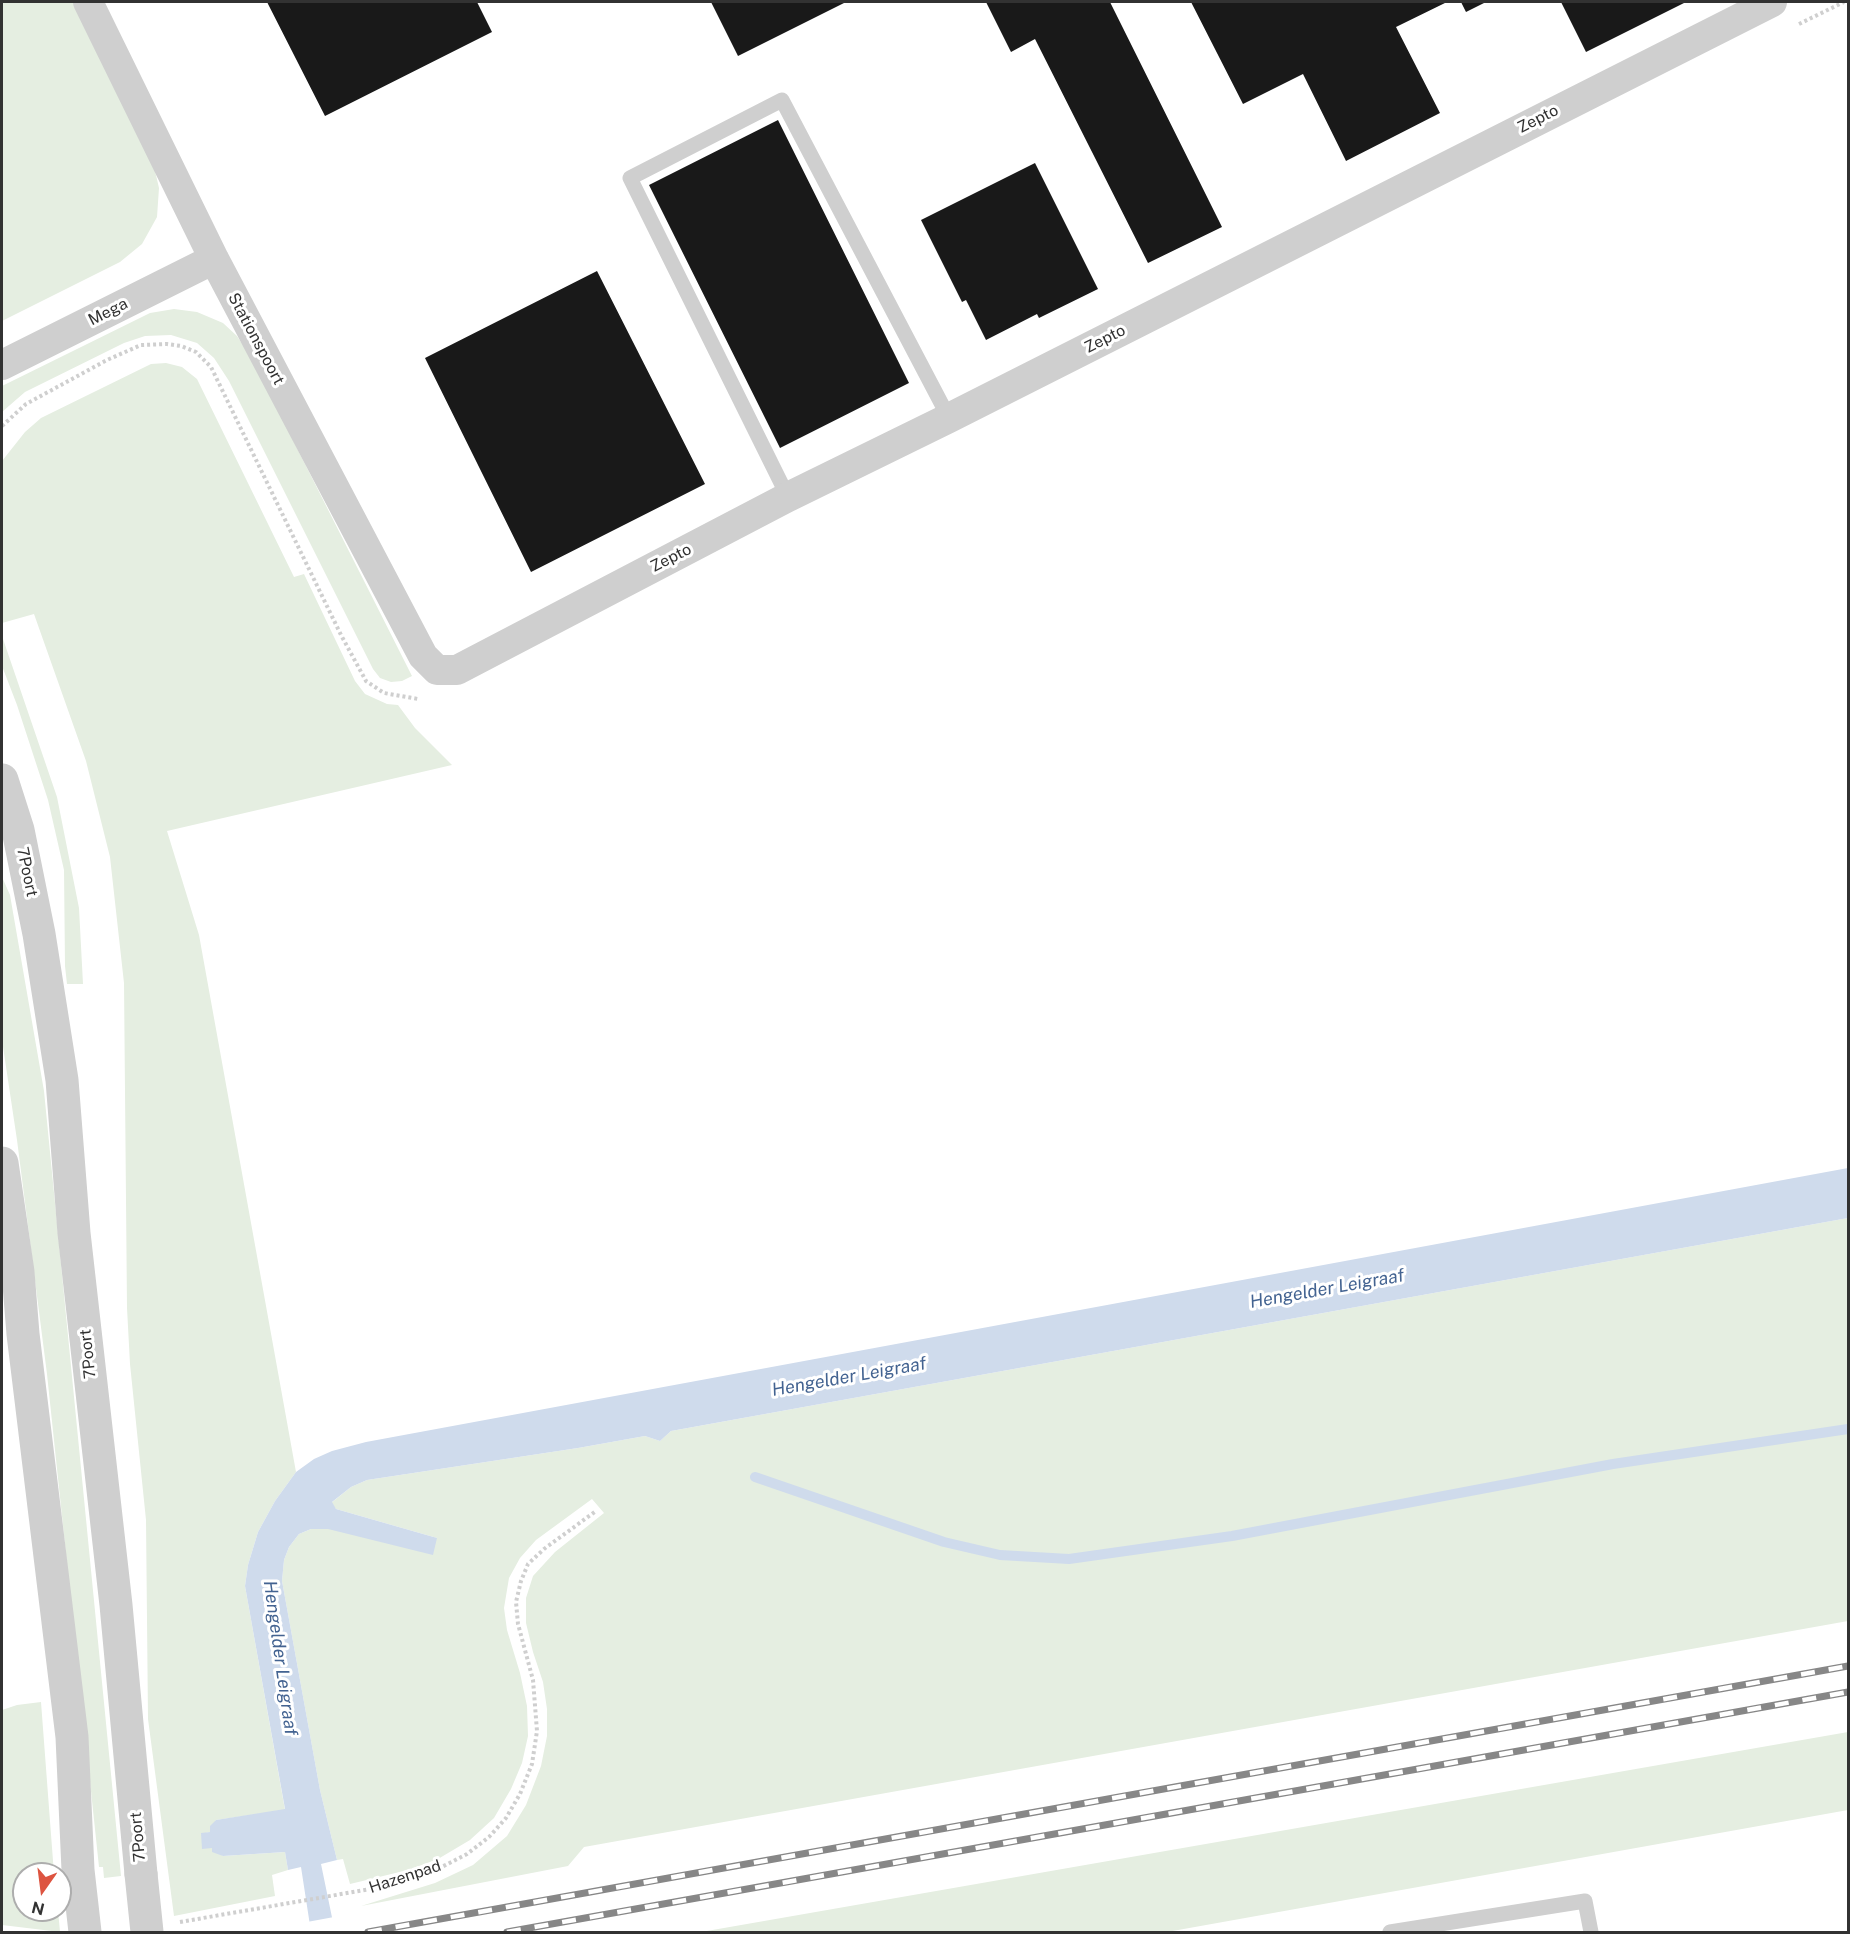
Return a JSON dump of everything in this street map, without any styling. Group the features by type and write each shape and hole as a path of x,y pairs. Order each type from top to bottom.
{"street":[{"name":"Stationspoort","path":"88,2 214,259 423,656 437,670"},
{"name":"Zepto","path":"437,670 458,670 788,497 1772,2"},
{"name":"Mega","path":"2,365 214,259"},
{"name":"7Poort","path":"2,780 18,830 35,911 62,1080 74,1233 116,1605 147,1932"},
{"path":"2,1163 18,1272 23,1334 70,1725 78,1870 85,1932"}],"lane":[{"path":"788,497 630,178 782,100 949,418"},
{"path":"1390,1932 1585,1901 1591,1932"}],"path":[{"path":"2,426 26,404 107,360 141,345 181,346"},
{"name":"Hazenpad","path":"178,1923 382,1887 432,1872 467,1854 489,1837 506,1818 520,1794 532,1764 537,1731 533,1680 518,1624 516,1602 521,1581 528,1564 596,1510"}],"shaded area":[{"path":"2,2 73,2 152,158 159,188 157,217 142,244 120,262 2,321"},
{"path":"174,309 197,312 223,323 237,336 252,359 412,676 402,681 391,682 380,678 373,669 229,381 214,358 197,343 171,335 145,336 124,343 25,392 2,412 2,386 150,313"},
{"path":"166,363 182,367 197,379 294,577 304,574 355,681 365,694 387,704 398,705 415,728 452,765 167,831 199,935 296,1472 275,1501 258,1532 248,1565 245,1586 285,1810 216,1820 210,1832 201,1834 212,1848 223,1856 285,1852 288,1870 272,1875 275,1896 174,1916 148,1719 146,1520 130,1364 127,1308 124,983 110,857 86,761 34,614 2,623 2,461 25,432 41,418 151,364"},
{"path":"2,636 57,797 79,908 83,984 67,984 64,870 48,800 2,666"},
{"path":"2,877 10,895 44,1091 121,1876 104,1878 103,1867 99,1867 47,1374 2,1040"},
{"path":"1848,1218 1848,1621 584,1847 568,1866 361,1906 435,1883 473,1865 507,1836 526,1805 541,1766 547,1736 547,1709 543,1682 526,1623 526,1598 533,1576 555,1552 604,1513 592,1499 536,1540 520,1558 509,1578 504,1608 507,1630 527,1706 528,1736 522,1763 511,1789 494,1818 470,1840 438,1859 408,1870 350,1884 343,1859 337,1860 320,1790 282,1581 284,1560 289,1547 299,1534 311,1529 328,1528 437,1538 336,1509 331,1503 351,1487 367,1480 645,1436 660,1441 671,1431"},
{"path":"41,1702 53,1862 12,1862 12,1922 59,1922 60,1932 2,1925 2,1710 17,1705"},
{"path":"1848,1732 1848,1810 1167,1932 701,1932"}],"water":[{"name":"Hengelder Leigraaf","path":"1848,1168 1848,1218 671,1431 660,1441 645,1436 367,1480 351,1487 332,1502 336,1509 437,1538 433,1555 328,1529 311,1529 299,1534 289,1547 284,1560 282,1581 320,1790 337,1860 321,1864 335,1932 311,1932 301,1867 288,1870 285,1852 223,1856 212,1852 212,1848 202,1849 201,1833 210,1832 210,1826 216,1820 285,1809 245,1586 248,1565 258,1532 275,1501 296,1472 314,1459 332,1451 366,1442"}],"pier":[{"path":"334,1917 338,1932 308,1932 307,1922"}],"building":[{"path":"267,2 477,2 492,32 325,116"},
{"path":"711,2 846,2 738,56"},
{"path":"986,2 1110,2 1222,227 1148,263 1035,39 1011,52"},
{"path":"1191,2 1447,2 1396,27 1440,113 1346,161 1303,74 1243,104"},
{"path":"1461,2 1486,2 1466,12"},
{"path":"1561,2 1686,2 1586,52"},
{"path":"778,120 909,383 780,448 649,185"},
{"path":"1035,163 1098,289 1039,318 1037,314 986,340 966,300 962,302 921,220"},
{"path":"597,271 705,484 531,572 425,358"}],"waterway":[{"path":"755,1477 944,1542 1000,1555 1069,1559 1232,1536 1613,1464 1848,1429"}],"railway":[{"path":"368,1932 1848,1666"},
{"path":"507,1932 1848,1692"}]}
